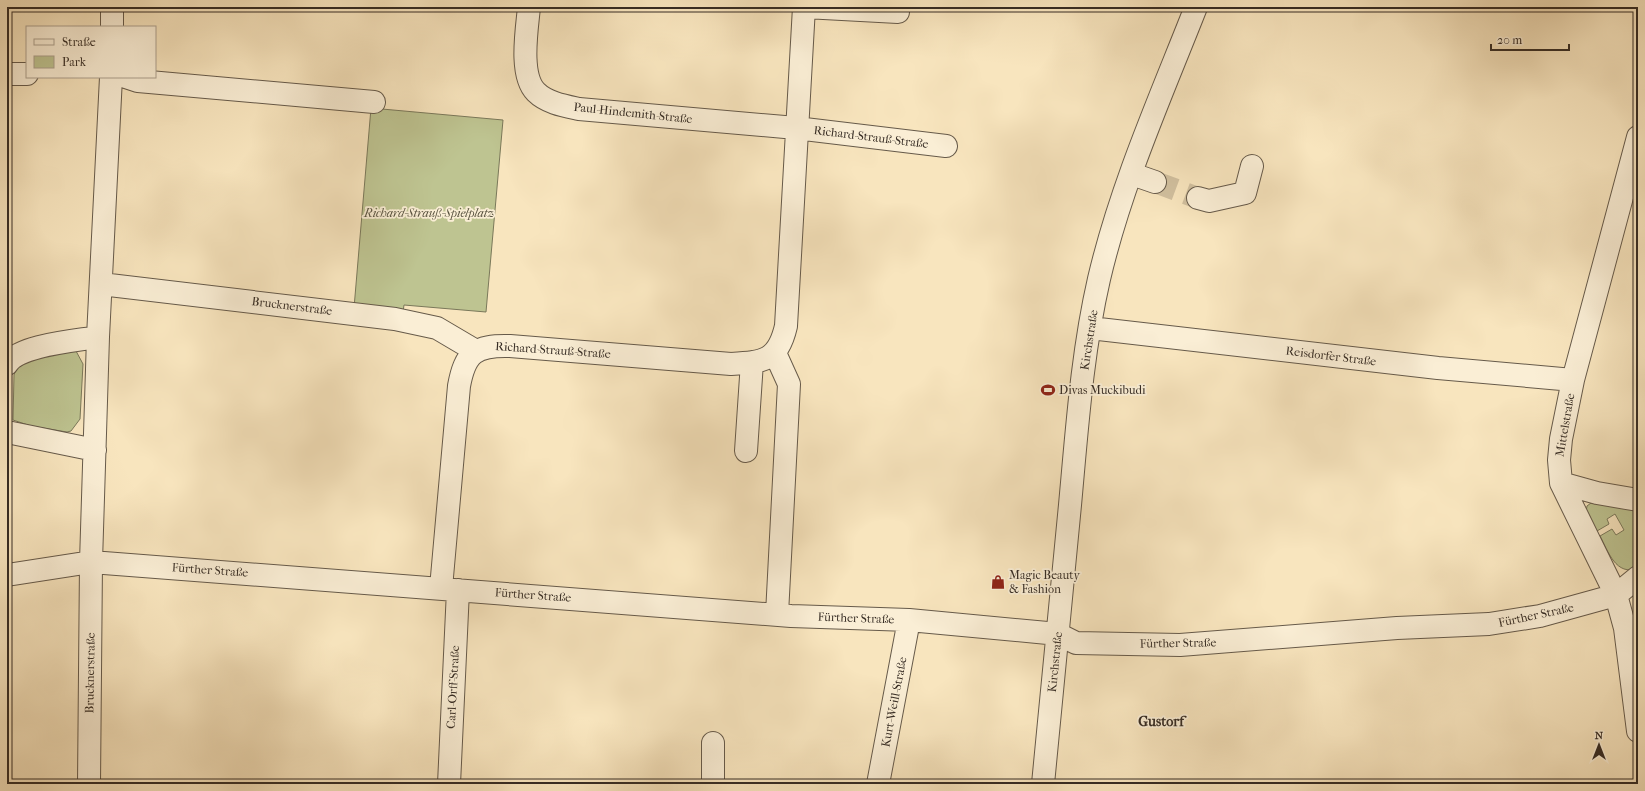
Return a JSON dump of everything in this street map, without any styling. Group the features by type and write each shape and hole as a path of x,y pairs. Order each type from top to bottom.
{"street":[{"path":"112,7 112,26"},
{"name":"Paul-Hindemith-Straße","path":"529,7 526,49 527,71 536,91 554,102 579,109 796,128"},
{"name":"Richard-Strauß-Straße","path":"476,350 485,347 503,346 731,364 766,359 775,353 780,347 786,326 804,7 898,12"},
{"name":"Kirchstraße","path":"1043,784 1078,427 1090,328 1107,248 1132,174 1196,7"},
{"path":"7,74 26,74"},
{"path":"91,562 98,337 110,78"},
{"path":"128,78 138,82 374,102"},
{"name":"Richard-Strauß-Straße","path":"796,128 946,146"},
{"name":"Mittelstraße","path":"1638,137 1573,380 1559,460 1562,483 1616,595 1625,628 1638,730"},
{"path":"1198,198 1209,202 1245,193 1252,166"},
{"path":"1132,174 1155,182"},
{"name":"Brucknerstraße","path":"101,284 395,319 437,328 476,350"},
{"name":"Reisdorfer Straße","path":"1090,328 1438,368 1573,380"},
{"path":"7,364 11,358 29,350 98,337"},
{"path":"449,589 459,386 464,366 476,350"},
{"path":"775,353 789,384 777,614"},
{"path":"746,451 752,362"},
{"path":"7,432 95,450"},
{"path":"1562,483 1597,493 1638,500"},
{"name":"Brucknerstraße","path":"89,784 91,562"},
{"name":"Fürther Straße","path":"7,575 91,562 777,614 909,620 1058,634 1076,643 1180,645 1397,628 1489,624 1540,616 1616,595"},
{"path":"1616,595 1638,577"},
{"name":"Carl-Orff-Straße","path":"448,784 449,589"},
{"name":"Kurt-Weill-Straße","path":"878,784 909,620"},
{"path":"713,743 713,784"}],"green space":[{"name":"Richard-Strauß-Spielplatz","path":"371,108 503,120 486,312 404,305 403,312 354,308"},
{"path":"76,351 83,364 80,419 71,431 67,432 31,426 13,420 14,375 17,365 32,357"},
{"path":"1591,503 1638,509 1638,568 1630,570 1624,569 1618,566 1614,561 1600,536 1612,529 1616,535 1624,530 1615,514 1607,519 1609,524 1597,531 1586,512 1587,506"}],"tunnel":[{"path":"1155,182 1198,198"}],"place":[{"name":"Divas Muckibudi","path":"1048,390"},
{"name":"Magic Beauty & Fashion","path":"998,582"}],"district":[{"name":"Gustorf","path":"1161,721"}]}
